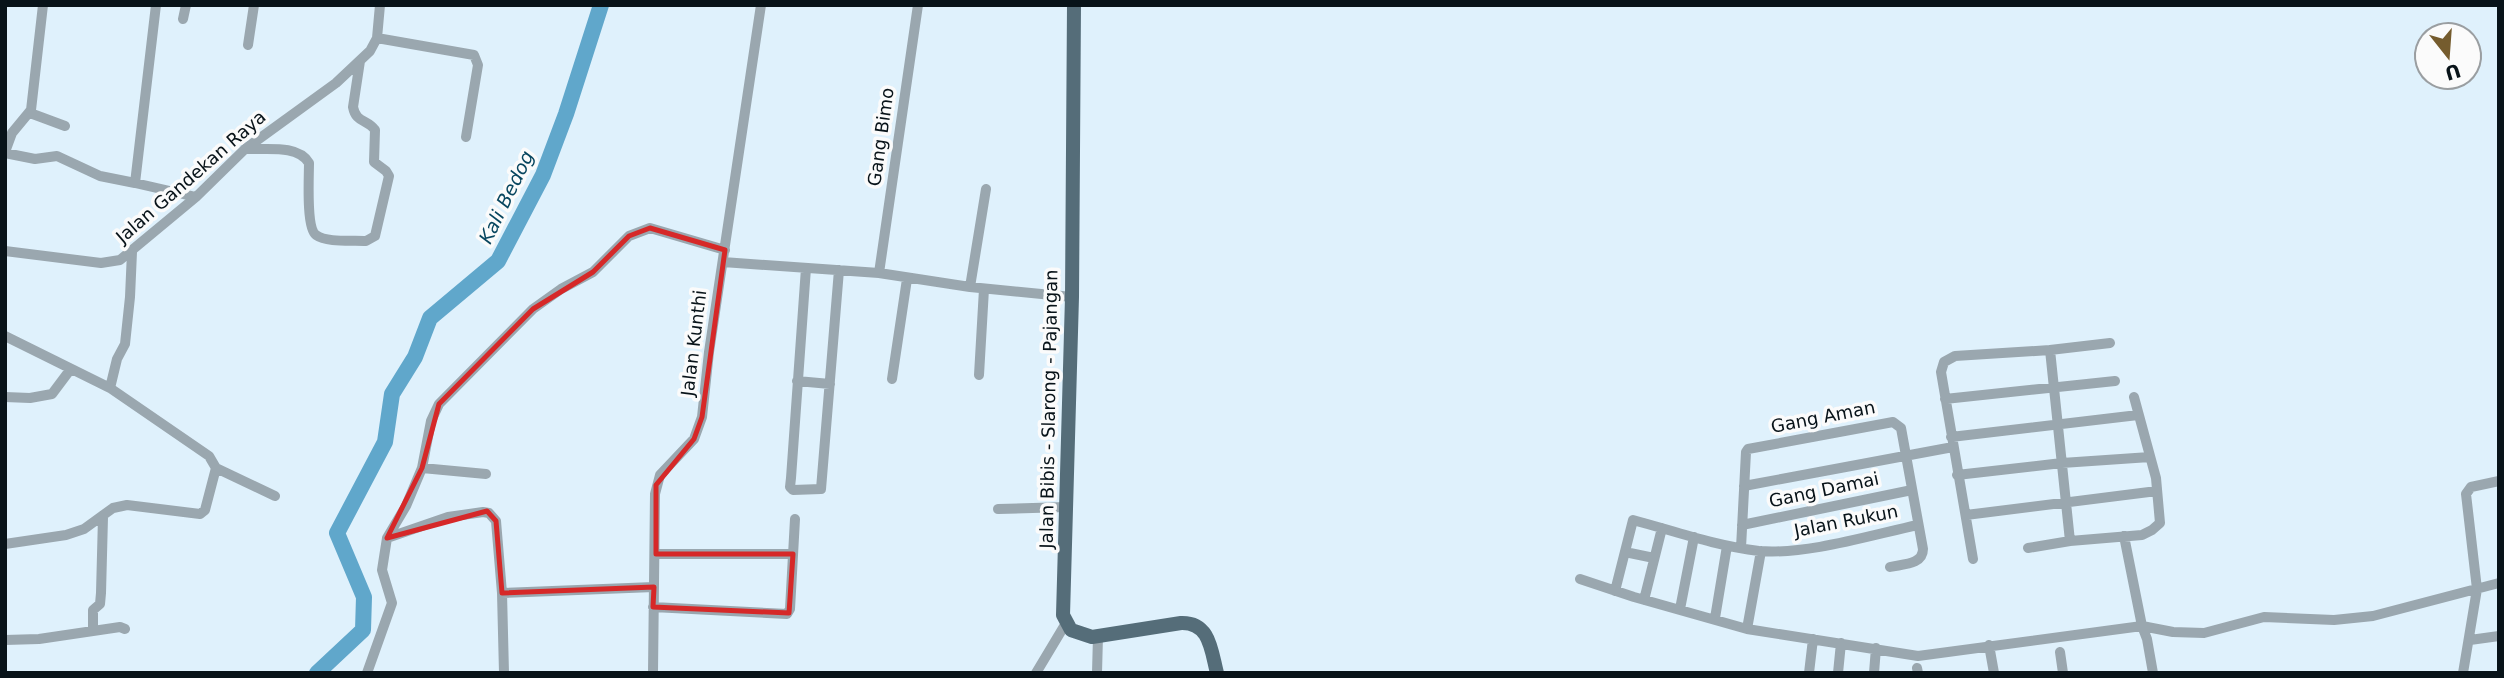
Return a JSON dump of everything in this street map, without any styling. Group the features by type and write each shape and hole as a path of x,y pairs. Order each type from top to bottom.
{"main road":[{"name":"Jalan Bibis - Slarong - Pajangan","path":"1066,623 1062,608 1072,297 1074,5"},
{"path":"1066,623 1071,630 1092,637 1181,623 1195,624 1201,627 1207,638 1217,673"}],"street":[{"path":"43,5 30,113 12,133 5,153 35,159 57,156 100,176 196,197"},
{"path":"135,183 156,5"},
{"path":"183,19 186,5"},
{"path":"248,45 254,5"},
{"path":"380,5 377,38 474,55 478,65 466,137"},
{"name":"Jalan Kunthi","path":"653,673 656,485 666,467 699,431 761,5"},
{"name":"Gang Bimo","path":"880,274 918,5"},
{"name":"Jalan Gandekan Raya","path":"5,251 101,263 120,260 196,197 245,149 336,83 370,51 377,38"},
{"path":"245,149 296,151 305,156 309,163 310,226 316,236 366,242 372,240 376,236 389,176 374,162 376,130 373,126 361,122 354,114 360,61"},
{"path":"30,113 65,126"},
{"path":"970,287 986,189"},
{"path":"367,673 392,603 382,569 387,538 406,506 422,468 431,421 439,404 533,309 561,289 593,272 629,236 650,228 724,256 984,289 1072,297"},
{"path":"110,388 117,359 125,344 131,297 132,252"},
{"path":"806,268 790,485 793,490 821,489 839,270"},
{"path":"892,379 907,279"},
{"path":"979,375 984,289"},
{"path":"5,336 110,388 209,456 216,468 275,496"},
{"path":"1973,559 1957,475 1942,366 1949,358 2110,342"},
{"path":"2050,349 2070,541"},
{"path":"5,397 30,398 52,394 70,370"},
{"path":"797,381 830,384"},
{"path":"1945,400 2115,381"},
{"path":"2028,548 2070,541 2142,535 2160,523 2150,457 2134,397"},
{"path":"1741,548 1744,486 1906,455 1952,442 2138,415"},
{"name":"Gang Aman","path":"1744,486 1748,449 1893,422 1901,428 1906,455"},
{"path":"1890,567 1920,560 1923,556 1906,455"},
{"path":"1957,475 2062,463 2150,457"},
{"path":"5,544 66,535 84,529 113,508 127,505 200,514 205,510 216,468"},
{"path":"422,468 486,474"},
{"path":"2463,673 2477,589 2466,494 2471,487 2499,481"},
{"name":"Gang Damai","path":"1742,525 1912,490"},
{"path":"1966,514 2157,491"},
{"path":"998,509 1066,508"},
{"path":"387,538 448,517 483,512 489,513 496,521 502,593 504,673"},
{"path":"93,631 93,610 100,604 101,593 103,517"},
{"path":"653,607 787,614 790,609 795,519"},
{"name":"Jalan Rukun","path":"1625,552 1633,520 1727,546 1761,551 1803,549 1918,525"},
{"path":"1644,600 1662,528"},
{"path":"2124,536 2153,673"},
{"path":"1680,609 1694,537"},
{"path":"1715,618 1727,546"},
{"path":"1746,629 1761,551"},
{"path":"1615,591 1625,552 1654,558"},
{"path":"656,554 793,554"},
{"path":"1580,579 1746,629 1918,656 2142,626 2173,632 2204,633 2264,617 2334,620 2373,616 2499,583"},
{"path":"502,593 654,587"},
{"path":"1036,673 1066,623"},
{"path":"5,640 39,639 120,627 125,629"},
{"path":"1097,673 1098,636"},
{"path":"2470,640 2499,636"},
{"path":"1809,673 1813,639"},
{"path":"1838,673 1841,643"},
{"path":"1989,645 1994,673"},
{"path":"1874,673 1876,648"},
{"path":"2060,652 2063,673"}],"highlighted area":[{"path":"650,228 725,250 702,417 694,439 656,485 656,554 793,554 789,613 653,607 654,587 502,593 496,521 487,511 387,538 422,468 439,404 533,309 593,272 629,236"}],"waterway":[{"name":"Kali Bedog","path":"317,673 363,630 364,597 337,533 385,442 392,394 415,357 430,318 498,261 543,175 601,5"}]}
